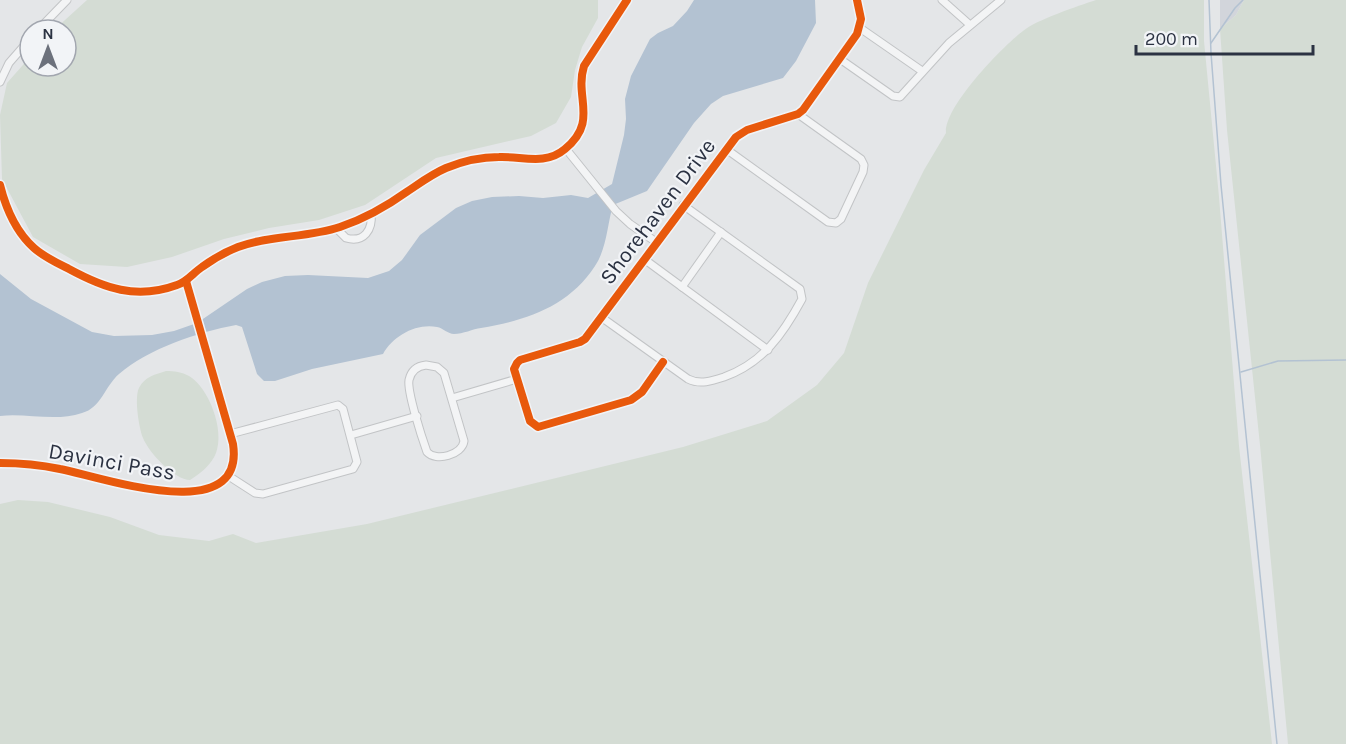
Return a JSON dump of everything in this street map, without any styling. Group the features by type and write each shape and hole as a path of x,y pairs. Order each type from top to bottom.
{"street":[{"path":"49,18 68,0"},
{"path":"0,185 2,198 13,221 33,247 46,257 98,285 112,289 146,292 161,290 186,281 213,259 239,247 336,228 371,213 431,175 458,164 488,158 545,159 566,149 577,135 584,120 581,78 584,66 627,0"},
{"path":"726,148 828,222 836,223 841,219 863,172 864,165 861,159 798,114 807,105 860,28 861,13 857,0"},
{"path":"942,0 969,24"},
{"path":"840,59 897,98 903,95 922,71 969,24 1001,0"},
{"path":"860,28 922,71"},
{"path":"0,81 9,63 18,53"},
{"name":"Shorehaven Drive","path":"517,379 514,369 518,362 580,342 736,137 747,130 798,114"},
{"path":"566,149 616,211 656,242"},
{"path":"601,317 688,379 705,382 719,378 744,368 768,350 791,318 802,299 802,292 683,205"},
{"path":"336,228 346,238 359,239 367,234 371,227 371,213"},
{"path":"682,287 721,232"},
{"path":"644,259 768,350"},
{"path":"186,281 234,451 227,475 255,493 263,494 352,469 357,462 343,409 336,404 230,434"},
{"path":"452,398 517,379 530,421 535,426 541,427 631,400 642,392 663,362"},
{"path":"431,365 440,369 446,376 464,441 463,447 459,451 438,457 429,454 417,416 409,383 411,375 418,367 431,365"},
{"path":"351,435 417,416"},
{"name":"Davinci Pass","path":"0,464 58,468 160,492 211,488 227,475"}],"shaded area":[{"path":"87,0 598,0 598,18 582,47 575,70 571,97 556,123 531,136 436,158 365,205 319,220 269,228 224,239 172,257 127,267 80,264 33,237 2,179 0,115 7,83 18,71 18,78 78,78 78,18 67,18"},
{"path":"1096,0 1204,0 1204,41 1239,446 1272,744 0,744 0,504 18,500 48,502 110,517 159,535 209,541 233,534 256,543 367,524 683,447 767,421 817,385 844,353 868,283 924,170 946,133 954,108 976,78 1002,50 1029,27"},
{"path":"1220,0 1244,0 1236,15 1220,29"},
{"path":"1244,0 1346,0 1346,744 1288,744 1227,130 1220,29 1236,15"},
{"path":"166,371 184,374 196,382 209,400 217,422 216,453 212,461 190,480 177,476 157,458 146,444 140,427 137,406 139,388 147,379"}],"water":[{"path":"694,0 815,0 816,23 796,61 783,78 723,96 711,104 694,123 647,191 613,205 599,259 584,280 559,302 530,316 461,333 452,334 429,326 413,329 399,336 383,354 312,369 275,381 264,381 257,374 242,327 236,325 190,337 144,357 119,374 98,402 82,413 62,417 0,416 0,274 31,299 92,332 114,336 152,335 174,331 197,323 247,289 262,282 285,276 308,275 368,278 389,271 402,260 420,235 456,208 472,201 492,197 519,196 543,198 571,195 588,198 612,184 624,135 625,99 631,76 650,39 673,26"}],"waterway":[{"path":"1209,0 1221,185 1277,744"},
{"path":"1211,43 1243,0"},
{"path":"1241,372 1278,361 1346,360"}],"cycle path":[{"path":"0,185 16,227 34,248 51,260 95,282 121,290 148,292 177,285 215,258 238,247 263,240 327,231 358,220 384,207 436,173 452,166 486,158 541,159 565,149 581,129 584,109 582,89 584,66 627,0"},
{"path":"663,362 642,392 631,400 538,427 530,421 514,369 520,360 585,339 736,137 747,130 798,114 803,110 857,34 861,19 857,0"},
{"path":"0,463 30,464 135,487 166,491 194,491 217,485 231,470 233,444 186,281"}]}
